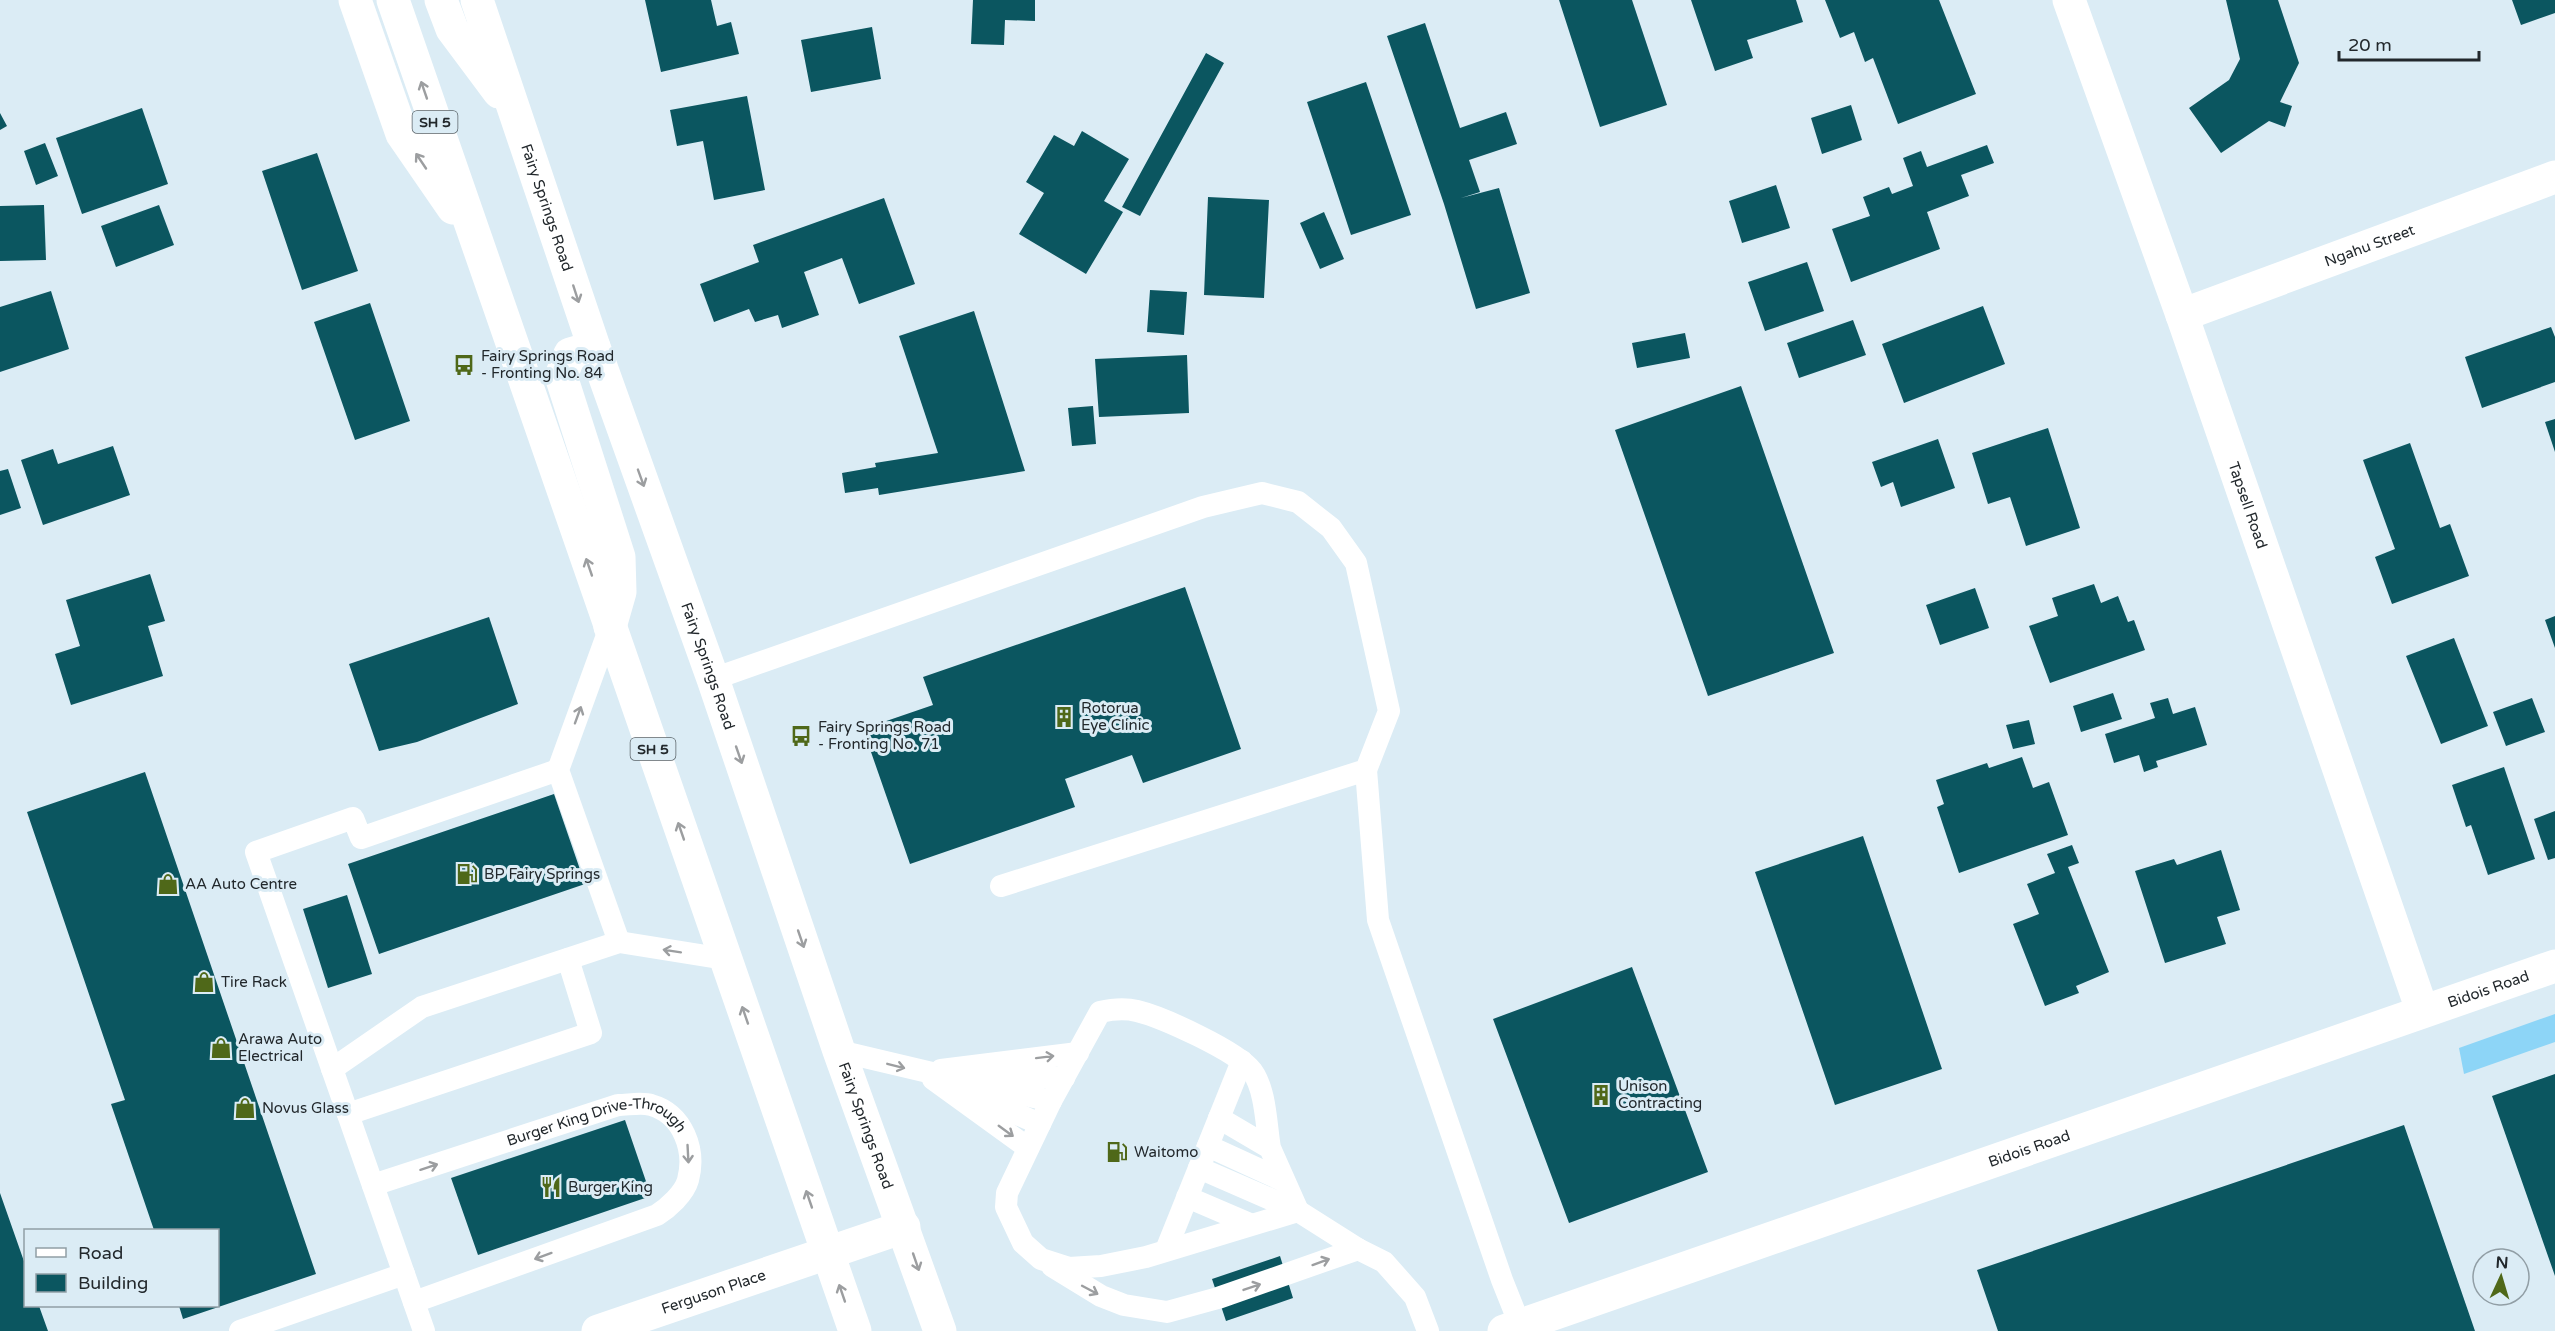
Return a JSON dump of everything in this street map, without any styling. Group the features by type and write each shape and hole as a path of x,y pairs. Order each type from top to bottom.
{"main road":[{"path":"355,0 402,134 478,244"},
{"name":"SH 5","path":"393,0 855,1331"},
{"path":"441,0 452,29 518,117"},
{"name":"Fairy Springs Road","path":"477,0 594,347 713,679 839,1051 940,1331"},
{"name":"Tapsell Road","path":"2068,0 2182,315 2422,1010"},
{"name":"Ngahu Street","path":"2182,315 2555,177"},
{"path":"594,347 570,354 561,376 619,557 621,592 610,627"},
{"name":"Bidois Road","path":"1512,1328 2422,1010 2555,966"},
{"name":"Ferguson Place","path":"597,1331 904,1227"}],"lane":[{"path":"713,679 1203,507 1262,493 1298,502 1331,528 1356,563 1389,711 1366,770 1378,920 1502,1280 1512,1328"},
{"path":"610,627 558,770 619,942"},
{"path":"424,1331 256,852 353,818 361,838 558,770"},
{"path":"1001,886 1366,770"},
{"path":"332,1069 422,1007 619,942 725,959"},
{"path":"348,1114 591,1033 568,959"},
{"path":"1298,1211 1270,1148 1258,1082 1242,1061 1212,1043 1137,1011 1115,1008 1100,1012 1051,1101 1007,1193 1006,1207 1023,1243 1041,1259 1081,1286 1124,1305 1167,1312 1218,1298 1358,1250"},
{"path":"839,1051 1051,1101"},
{"path":"924,1072 1078,1053"},
{"path":"1166,1250 1242,1061"},
{"path":"924,1072 1064,1078"},
{"path":"924,1072 1040,1124"},
{"path":"924,1072 1028,1148"},
{"name":"Burger King Drive-Through","path":"373,1185 618,1105 651,1104 679,1120 690,1149 688,1182 670,1207 657,1215 414,1302"},
{"path":"1219,1118 1270,1148"},
{"path":"1208,1146 1284,1181"},
{"path":"1199,1168 1298,1211 1358,1250 1384,1262 1415,1298 1428,1331"},
{"path":"1187,1197 1250,1224"},
{"path":"1041,1259 1069,1268 1129,1261 1298,1211"},
{"path":"1177,1221 1212,1236"},
{"path":"1124,1305 1115,1290 1114,1279 1118,1270 1129,1261"},
{"path":"240,1331 404,1274"}],"shaded area":[{"path":"2555,1014 2555,1042 2464,1074 2459,1048"}],"building":[{"path":"645,0 711,0 717,26 731,22 739,54 661,72"},
{"path":"973,0 1035,0 1035,21 1005,20 1004,45 971,44"},
{"path":"1559,0 1632,0 1667,105 1600,127"},
{"path":"1691,0 1796,0 1803,22 1747,40 1753,58 1715,71"},
{"path":"1825,0 1939,0 1976,94 1898,124 1873,58 1865,62 1854,32 1840,38"},
{"path":"2226,0 2278,0 2299,63 2280,102 2292,106 2285,127 2269,121 2221,153 2189,108 2229,80 2240,59"},
{"path":"2512,0 2555,0 2555,13 2521,25"},
{"path":"1425,23 1460,128 1506,112 1517,144 1469,160 1480,192 1461,198 1499,188 1530,293 1476,309 1444,204 1387,36"},
{"path":"872,27 881,79 811,92 801,40"},
{"path":"1206,53 1224,63 1140,216 1122,207"},
{"path":"1366,82 1411,215 1351,235 1307,102"},
{"path":"747,96 765,190 714,200 703,141 677,146 670,110"},
{"path":"1851,105 1862,140 1822,154 1811,118"},
{"path":"142,108 168,184 82,214 56,138"},
{"path":"0,113 7,126 0,130"},
{"path":"1082,131 1129,159 1104,201 1123,212 1086,274 1019,234 1044,193 1026,182 1054,135 1074,146"},
{"path":"45,143 58,176 36,185 24,151"},
{"path":"1987,145 1994,163 1961,175 1969,196 1927,212 1940,249 1851,282 1832,229 1870,216 1863,197 1889,187 1892,194 1913,186 1903,158 1921,151 1927,167"},
{"path":"317,153 358,271 302,290 262,171"},
{"path":"1776,185 1790,228 1742,243 1729,201"},
{"path":"1208,197 1269,200 1264,298 1204,295"},
{"path":"884,198 915,284 859,304 842,258 804,272 819,315 782,328 778,315 755,322 749,309 714,322 700,284 759,262 753,245"},
{"path":"44,205 46,260 0,261 0,206"},
{"path":"159,205 174,245 116,267 101,226"},
{"path":"1324,212 1344,259 1320,269 1300,223"},
{"path":"1807,262 1824,311 1765,331 1748,282"},
{"path":"1150,290 1187,292 1184,335 1147,332"},
{"path":"51,291 69,349 0,372 0,307"},
{"path":"370,303 410,421 355,440 314,322"},
{"path":"1983,306 2005,364 1904,403 1882,344"},
{"path":"974,311 1025,471 879,495 878,488 845,493 842,473 876,467 875,463 938,453 899,336"},
{"path":"1853,320 1866,355 1799,378 1787,343"},
{"path":"2551,327 2555,337 2555,382 2482,408 2465,357"},
{"path":"1685,333 1690,358 1637,368 1632,343"},
{"path":"1187,355 1189,413 1099,417 1095,359"},
{"path":"1741,386 1834,653 1708,696 1615,430"},
{"path":"1093,406 1096,444 1072,446 1068,408"},
{"path":"2555,419 2555,452 2545,422"},
{"path":"2048,428 2080,528 2026,546 2010,497 1988,504 1972,453"},
{"path":"1938,439 1955,488 1901,507 1893,482 1881,487 1872,462"},
{"path":"2410,443 2440,528 2450,524 2469,576 2392,604 2375,557 2395,549 2363,460"},
{"path":"113,446 130,495 43,525 21,460 53,449 58,464"},
{"path":"8,469 21,508 0,515 0,471"},
{"path":"150,574 165,621 148,626 163,676 71,705 55,654 80,646 66,600"},
{"path":"2094,584 2101,603 2118,596 2128,622 2134,620 2145,650 2050,683 2029,626 2058,616 2052,598"},
{"name":"Rotorua Eye Clinic","path":"1185,587 1241,749 1143,783 1132,755 1065,779 1075,807 910,864 863,729 933,705 923,677"},
{"path":"1975,588 1989,628 1940,645 1926,605"},
{"path":"2555,616 2555,648 2545,620"},
{"path":"489,617 518,704 417,742 379,751 349,664"},
{"path":"2454,638 2488,726 2441,744 2406,656"},
{"path":"2113,693 2122,719 2081,732 2073,706"},
{"path":"2168,698 2173,714 2195,707 2207,745 2156,761 2158,767 2144,772 2139,755 2114,763 2105,734 2155,718 2150,703"},
{"path":"2532,698 2545,732 2506,746 2493,712"},
{"path":"2029,720 2035,744 2013,749 2006,725"},
{"path":"2022,757 2033,788 2049,782 2068,835 1959,873 1937,807 1944,804 1936,780 1987,763 1989,768"},
{"path":"2504,767 2535,859 2488,875 2471,825 2466,827 2452,785"},
{"path":"145,772 316,1274 219,1307 219,1229 154,1229 111,1104 125,1100 27,812"},
{"name":"BP Fairy Springs","path":"554,794 585,884 379,954 348,864"},
{"path":"2555,811 2555,858 2548,860 2534,819"},
{"path":"1863,836 1942,1069 1835,1105 1755,872"},
{"path":"2072,845 2079,863 2068,867 2109,972 2076,986 2079,993 2045,1006 2013,924 2039,914 2027,884 2055,873 2047,854"},
{"path":"2221,850 2240,910 2217,917 2226,944 2165,963 2135,871 2174,859 2177,865"},
{"path":"347,895 372,974 328,988 303,909"},
{"name":"Unison Contracting","path":"1632,967 1708,1172 1569,1223 1493,1019"},
{"path":"2555,1074 2555,1276 2492,1096"},
{"name":"Burger King","path":"625,1120 651,1196 478,1255 451,1178"},
{"path":"2404,1125 2475,1331 1998,1331 1977,1270"},
{"path":"0,1193 24,1261 24,1307 39,1307 48,1331 0,1331"},
{"path":"1280,1256 1293,1298 1226,1321 1212,1279"},
{"path":"179,1307 218,1307 183,1319"}],"place":[{"name":"Fairy Springs Road - Fronting No. 84","path":"464,365"},
{"name":"Rotorua Eye Clinic","path":"1064,717"},
{"name":"Fairy Springs Road - Fronting No. 71","path":"801,736"},
{"name":"BP Fairy Springs","path":"467,874"},
{"name":"AA Auto Centre","path":"168,884"},
{"name":"Tire Rack","path":"204,982"},
{"name":"Arawa Auto Electrical","path":"221,1048"},
{"name":"Unison Contracting","path":"1601,1095"},
{"name":"Novus Glass","path":"245,1108"},
{"name":"Waitomo","path":"1117,1152"},
{"name":"Burger King","path":"551,1187"}]}
